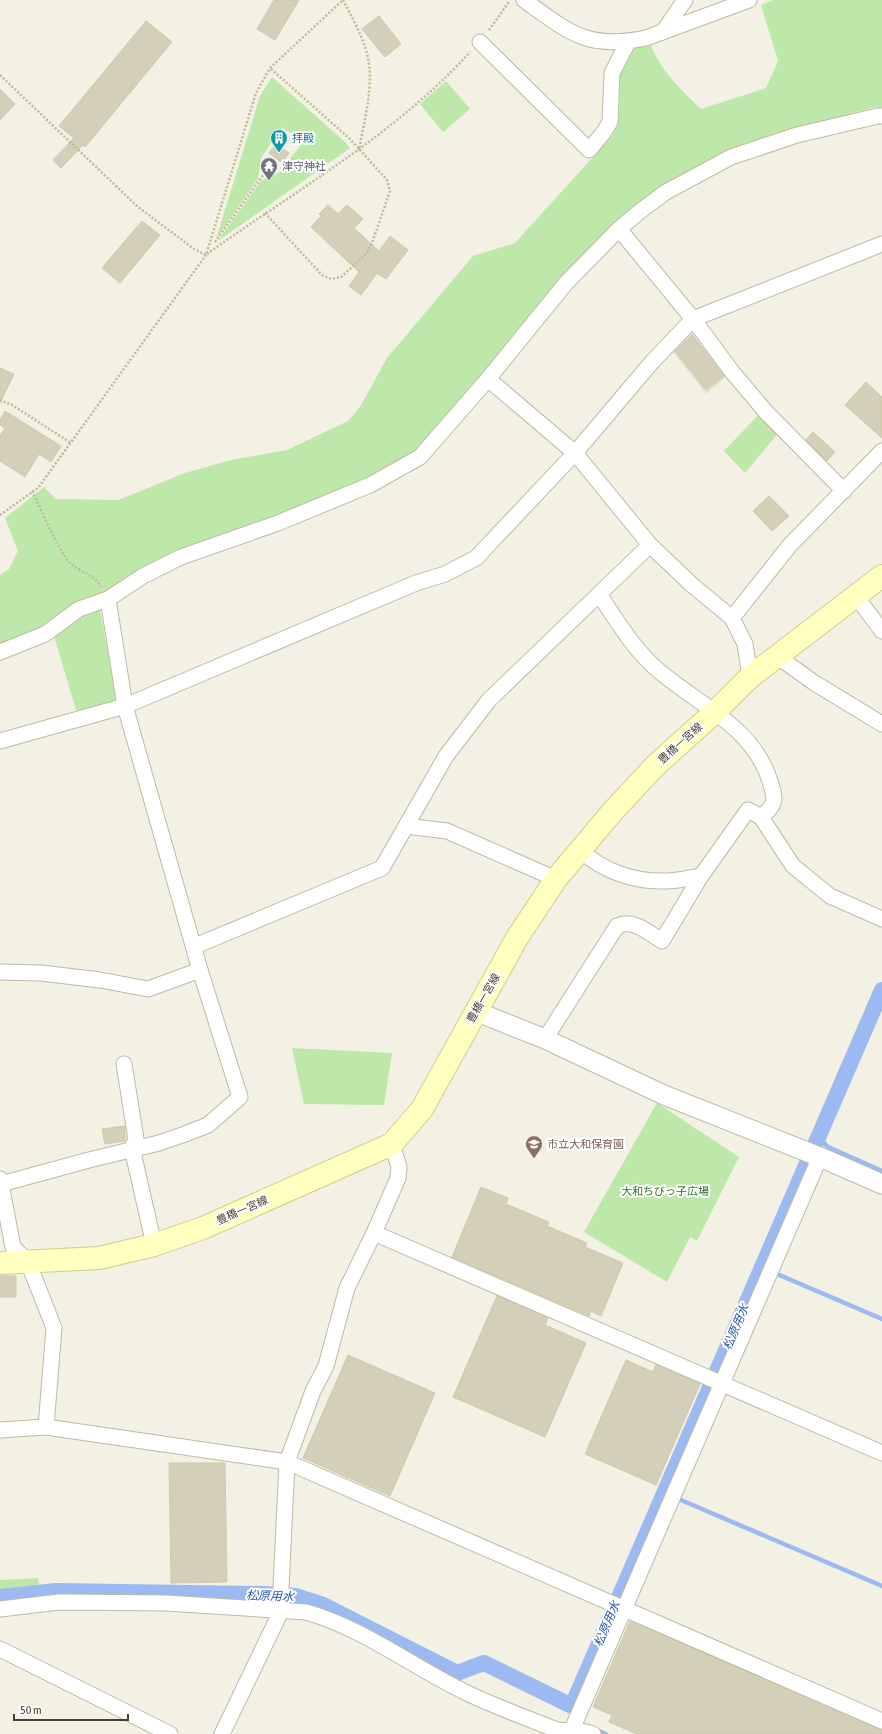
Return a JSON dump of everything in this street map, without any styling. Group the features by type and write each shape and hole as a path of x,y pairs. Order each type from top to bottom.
{"main road":[{"name":"豊橋一宮線","path":"0,1263 99,1258 154,1245 203,1228 392,1144 422,1109 475,1011 517,938 556,879 613,811 656,765 716,711 750,677 855,595 882,576"}],"street":[{"path":"524,0 576,36 608,42 628,42 663,32 749,0"},
{"path":"663,32 685,0"},
{"path":"480,42 589,150 610,122 612,73 628,42"},
{"path":"0,652 44,634 79,609 108,599 143,576 181,557 278,523 370,485 420,457 488,379 566,283 620,229 666,192 731,158 797,134 882,116"},
{"path":"620,229 693,319 733,374 766,412 844,491"},
{"path":"0,741 125,706 408,586 445,574 476,558 575,453 652,362 693,319 882,244"},
{"path":"488,379 575,453 650,544 692,585 732,618 745,644 750,677"},
{"path":"732,618 790,545 882,451"},
{"path":"195,946 382,868 446,756 489,700 650,544"},
{"path":"599,594 624,633 659,671 716,711 748,742 765,767 776,799 772,807 761,817"},
{"path":"855,595 882,631"},
{"path":"46,1427 54,1328 28,1262 13,1247 1,1182 132,1148 159,1143 208,1125 240,1097 200,970 195,946 125,706 108,599"},
{"path":"778,656 813,682 882,724"},
{"path":"545,1039 617,926 624,922 632,923 662,941 701,876 748,810 761,817 792,866 830,896 882,918"},
{"path":"406,826 447,831 556,879"},
{"path":"580,850 592,862 615,873 640,879 665,882 701,876"},
{"path":"0,972 42,973 100,980 148,989 200,970"},
{"path":"475,1011 545,1039 664,1095 820,1157 882,1184"},
{"path":"124,1064 136,1139 132,1148 154,1245"},
{"path":"222,1734 282,1609 281,1588 287,1462 313,1391 326,1366 347,1288 374,1233 398,1178 399,1166 392,1144"},
{"path":"570,1733 820,1157"},
{"path":"374,1233 882,1453"},
{"path":"0,1430 46,1427 287,1462 882,1721"},
{"path":"0,1609 59,1602 166,1603 282,1609 306,1612 325,1618 467,1693 558,1730 570,1733 584,1730 593,1734"},
{"path":"0,1649 170,1734"}],"path":[{"path":"0,515 38,488 206,255 256,93 270,68 343,0 357,27 368,58 370,82 359,151"},
{"path":"206,255 265,213 359,151 454,70 480,42 511,0"},
{"path":"265,213 322,275 331,279 341,277 364,256 371,246 388,203 390,191 387,180 359,151 350,139 270,68"},
{"path":"0,75 138,207 194,249 206,255"},
{"path":"215,242 274,160"},
{"path":"0,400 12,405 71,443"},
{"path":"32,491 66,558 74,568 97,579 108,599"}],"shaded area":[{"path":"691,328 729,375 706,394 671,350"}],"green space":[{"path":"773,0 882,0 882,108 876,107 796,128 661,188 421,449 369,480 76,605 43,627 0,645 0,575 9,569 18,551 5,518 44,487 56,499 118,500 185,473 231,460 287,450 348,421 360,407 387,358 473,256 515,243 613,135 619,112 619,82 621,71 634,46 650,43 659,62 671,79 701,109 766,88 778,61 761,5"},
{"name":"津守神社","path":"272,77 350,148 218,241 261,181 280,172 303,142 282,127 261,158 258,179 216,239 260,96"},
{"path":"446,81 470,109 443,132 420,104"},
{"path":"762,411 780,431 745,473 724,451"},
{"path":"100,610 117,701 77,713 54,636 86,611"},
{"path":"292,1048 392,1053 384,1105 304,1104"},
{"name":"大和ちびっ子広場","path":"657,1103 739,1157 697,1241 690,1237 667,1282 584,1232"},
{"path":"38,1578 39,1586 0,1590 0,1580"}],"building":[{"path":"274,0 299,0 275,40 257,29"},
{"path":"379,16 401,44 385,57 362,29"},
{"path":"146,21 172,42 85,147 83,145 61,168 53,160 74,138 59,126"},
{"path":"0,89 15,104 0,120"},
{"name":"拝殿","path":"276,144 289,153 282,163 269,153"},
{"path":"328,205 338,214 347,205 363,219 354,228 379,251 390,236 408,250 386,279 377,273 361,295 349,286 359,272 311,227 321,216 319,214"},
{"path":"142,221 160,235 120,283 102,268"},
{"path":"692,335 724,376 706,390 675,351"},
{"path":"0,368 14,374 0,403"},
{"path":"866,382 882,397 882,438 845,405"},
{"path":"5,411 61,446 51,462 39,454 25,477 0,461 0,436 5,428 0,425 0,420"},
{"path":"813,432 835,452 827,461 806,440"},
{"path":"769,496 789,516 772,531 753,511"},
{"path":"125,1126 125,1141 105,1144 102,1129"},
{"path":"481,1187 508,1198 506,1204 549,1222 547,1226 587,1243 585,1247 623,1263 601,1316 591,1311 589,1316 452,1257"},
{"path":"0,1276 16,1276 16,1297 0,1297"},
{"path":"497,1296 548,1318 545,1325 586,1343 545,1437 453,1397"},
{"path":"348,1355 435,1393 390,1496 303,1458"},
{"path":"626,1360 653,1372 656,1365 700,1384 656,1485 585,1454"},
{"path":"169,1463 225,1463 227,1582 171,1583"},
{"path":"630,1621 882,1730 882,1734 637,1734 609,1722 612,1715 593,1707"}],"waterway":[{"name":"松原用水","path":"0,1597 56,1591 263,1594 296,1596 321,1604 457,1673 484,1663 572,1706 882,990"},
{"path":"818,1137 828,1147 882,1171"},
{"path":"777,1274 882,1319"},
{"path":"681,1500 882,1586"},
{"path":"572,1706 576,1713"},
{"name":"松原用水","path":"594,1729 606,1734"}],"place":[{"name":"拝殿","path":"279,153"},
{"name":"津守神社","path":"269,181"},
{"name":"市立大和保育園","path":"534,1159"}]}
